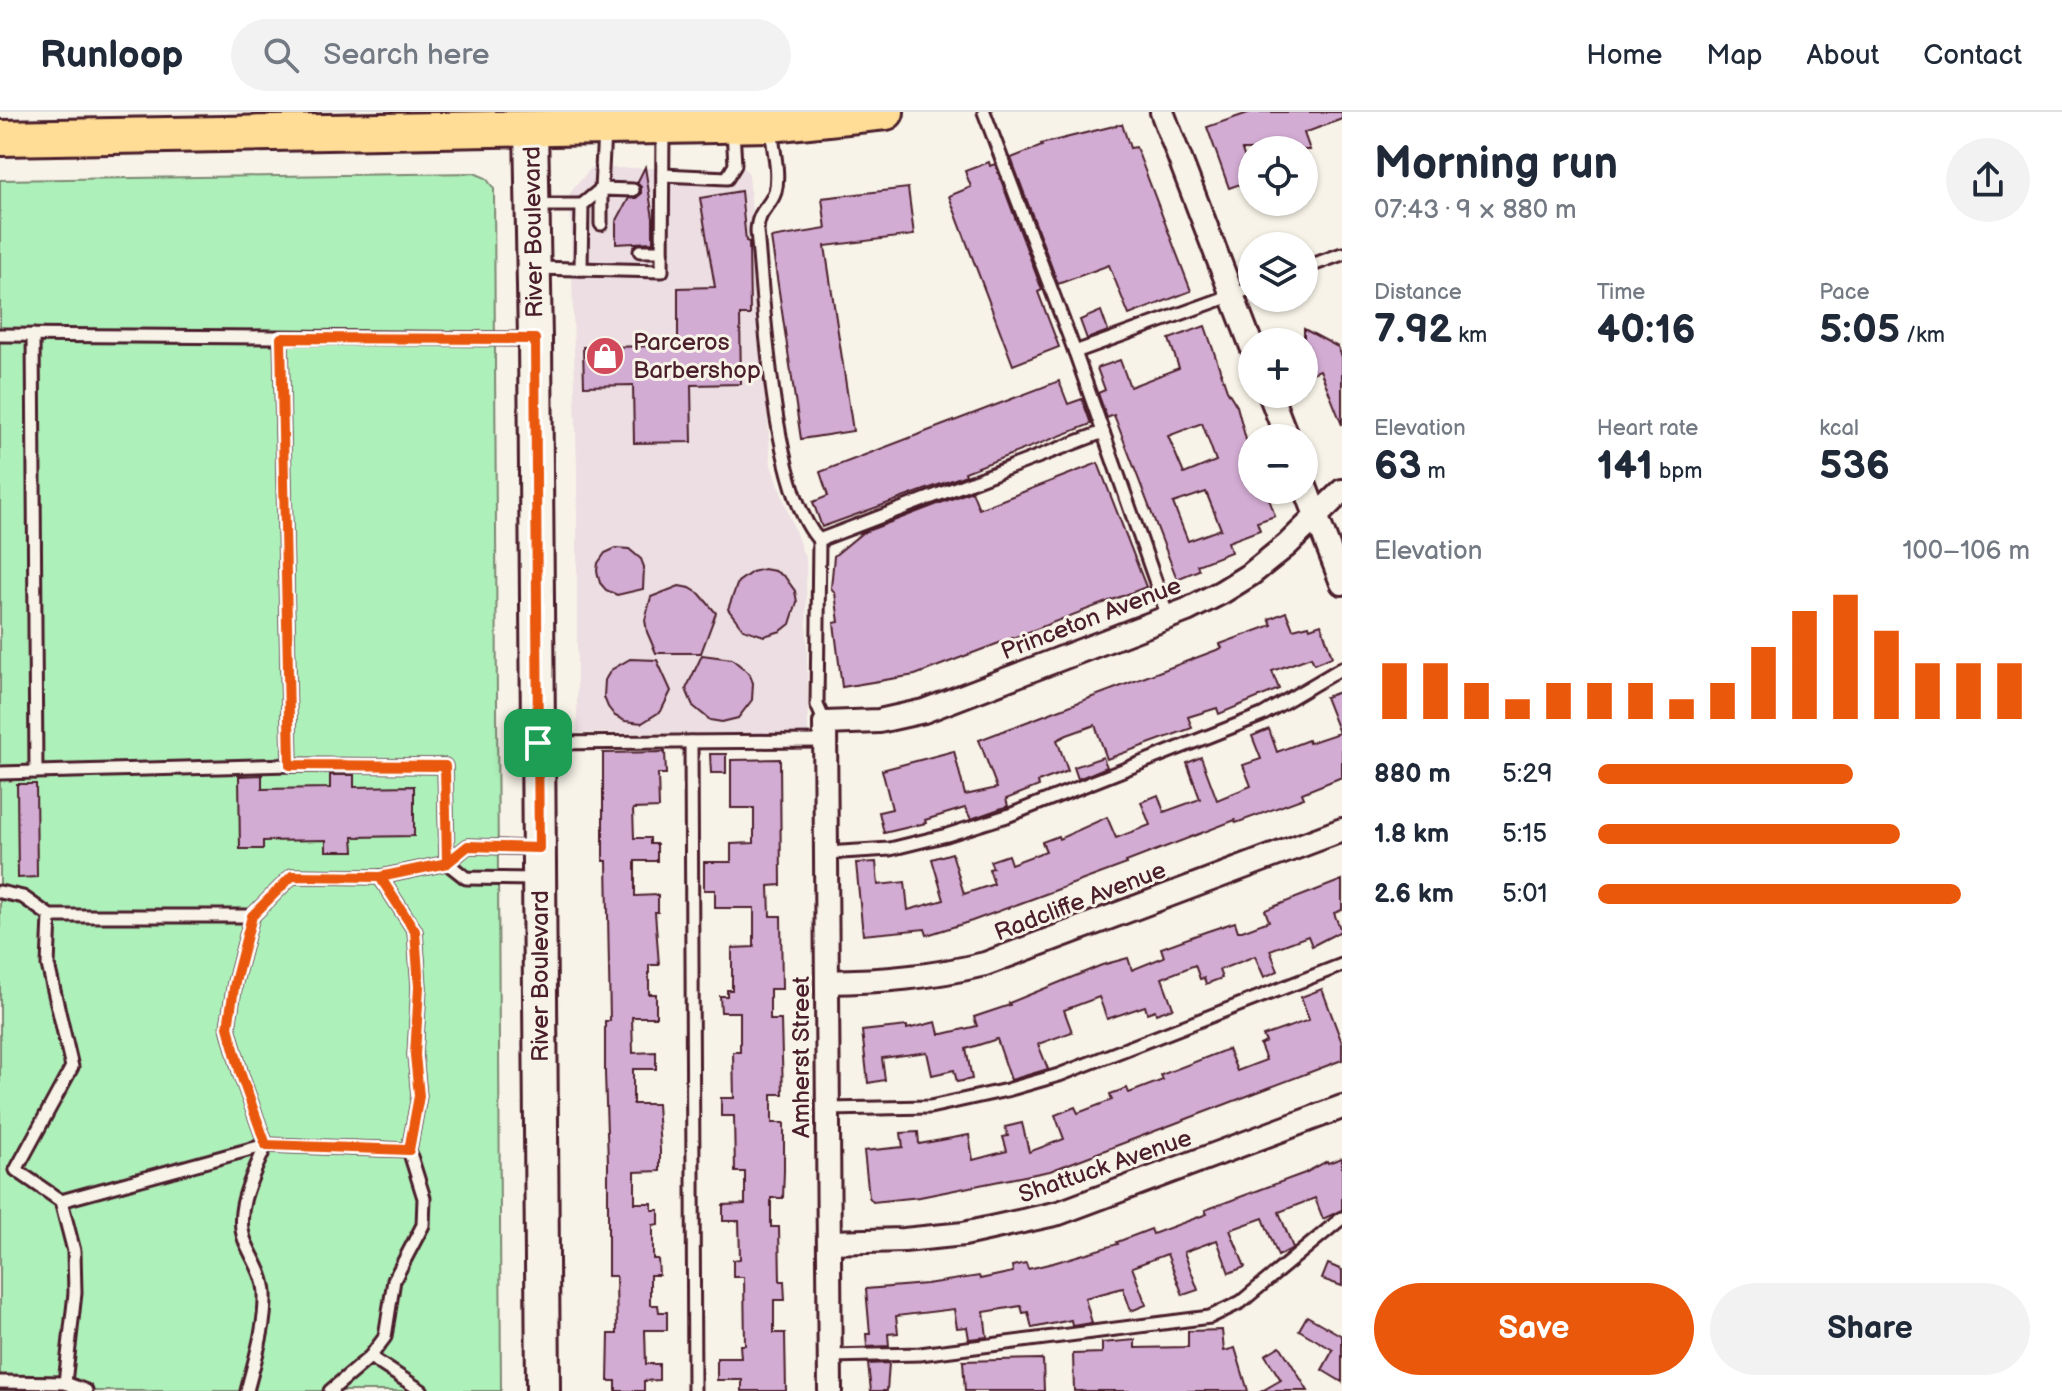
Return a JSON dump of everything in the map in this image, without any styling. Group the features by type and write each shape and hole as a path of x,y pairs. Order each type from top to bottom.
{"main road":[{"path":"0,138 770,124 886,112"},
{"name":"River Boulevard","path":"531,128 543,1391"}],"street":[{"path":"1162,112 1238,282"},
{"name":"Princeton Avenue","path":"825,732 913,714 1168,617 1222,592 1251,574 1287,545 1342,491"},
{"path":"1312,504 1342,583"},
{"name":"Amherst Street","path":"825,732 830,1391"},
{"name":"Radcliffe Avenue","path":"827,982 896,981 941,975 985,964 1342,830"},
{"name":"Shattuck Avenue","path":"829,1242 904,1240 964,1234 1059,1213 1342,1107"}],"lane":[{"path":"984,112 1075,352 1168,617"},
{"path":"538,743 691,742 825,732 817,705 819,540 808,528 795,498 784,456 770,364 757,231 761,210 776,190 770,124"},
{"path":"663,175 727,178 735,165 733,125"},
{"path":"534,268 662,271 656,190 663,175 663,127"},
{"path":"601,224 604,128"},
{"path":"533,204 582,205 601,189 633,190"},
{"path":"581,269 586,250 582,205"},
{"path":"640,251 662,251"},
{"path":"1318,263 1342,254"},
{"path":"1075,352 1238,292"},
{"path":"0,335 535,339"},
{"path":"33,335 36,772"},
{"path":"281,338 290,765"},
{"path":"819,540 1103,432"},
{"path":"826,853 890,849 1007,816 1262,715 1342,668"},
{"path":"691,742 694,1391"},
{"path":"0,773 290,765 445,766 447,863"},
{"path":"247,1391 265,1321 265,1288 244,1238 242,1219 248,1185 266,1145 228,1027 235,982 252,916 292,876 380,877 447,863 468,846 539,848"},
{"path":"447,863 466,878 539,879"},
{"path":"330,1391 370,1357 385,1337 394,1280 423,1225 424,1198 409,1150 419,1096 415,1055 419,987 415,931 380,877"},
{"path":"0,892 23,897 50,916 252,916"},
{"path":"50,916 48,965 72,1067 16,1170 61,1201 74,1251 75,1279 65,1383"},
{"path":"828,1109 930,1107 1007,1090 1059,1075 1342,965"},
{"path":"61,1201 266,1145 409,1150"},
{"path":"830,1356 920,1354 1210,1317 1241,1302 1342,1218"},
{"path":"370,1357 422,1391"},
{"path":"0,1382 65,1383 86,1391"}],"shaded area":[{"path":"591,168 744,168 749,174 771,465 806,561 808,733 577,733 577,470 570,193"}],"green space":[{"path":"474,173 486,178 494,189 501,1391 0,1391 0,180"}],"building":[{"path":"1251,112 1342,112 1342,119 1304,133 1305,136 1238,136 1238,185 1229,188 1207,127"},
{"path":"1122,124 1130,148 1136,147 1191,291 1129,315 1109,265 1058,284 1011,158 1041,144"},
{"path":"989,162 990,166 995,164 1042,290 1038,292 1059,347 1013,365 949,196 971,187 965,171"},
{"path":"645,167 653,218 653,242 616,244 616,222 629,198 641,194 637,183"},
{"path":"908,188 914,235 825,246 853,431 801,439 771,238 826,229 822,198"},
{"path":"741,191 746,241 749,242 750,315 740,315 741,384 691,385 692,442 634,443 633,385 584,386 583,347 678,346 678,288 715,287 700,198"},
{"path":"1101,311 1108,331 1087,339 1080,320"},
{"path":"1205,326 1242,424 1238,424 1238,504 1271,504 1275,516 1257,522 1260,530 1228,542 1231,552 1197,565 1199,570 1177,579 1114,415 1107,418 1098,393 1105,390 1097,368 1120,360 1130,387 1179,368 1169,339","holes":["1202,423 1216,461 1184,474 1168,436","1206,492 1221,529 1188,541 1173,503"]},
{"path":"1318,336 1338,347 1342,357 1342,425 1320,370"},
{"path":"1059,381 1068,404 1082,399 1091,424 965,472 966,475 822,527 813,502 828,496 820,472"},
{"path":"1098,463 1146,587 915,675 842,687 834,623 839,622 835,593 831,588 834,556 862,533 972,491 979,509"},
{"path":"616,548 629,549 641,559 644,567 643,589 617,595 600,583 598,563 605,553"},
{"path":"764,569 785,577 795,591 797,602 790,624 781,631 764,636 743,629 728,609 738,582 752,572"},
{"path":"679,586 700,594 716,613 701,653 656,653 645,620 651,597"},
{"path":"1286,612 1293,629 1321,624 1332,657 1314,664 1311,657 1272,671 1279,689 1219,714 1217,708 1188,717 1192,728 1107,759 1095,725 1067,735 1057,740 1068,771 1006,799 1008,806 971,819 965,808 925,820 926,823 884,833 879,812 892,809 882,770 954,751 965,795 997,788 979,740 1222,648 1220,644 1272,625 1269,619"},
{"path":"702,655 732,659 749,673 753,683 752,700 738,718 722,722 710,720 693,706 686,689"},
{"path":"630,659 657,660 671,691 661,711 642,723 615,716 604,697 605,680 611,670"},
{"path":"1342,691 1342,777 1302,793 1304,798 1236,823 1235,820 1127,864 927,935 925,929 863,935 856,863 876,862 878,885 905,882 908,910 944,900 932,859 952,853 964,894 994,884 990,861 1008,855 1011,864 1046,851 1042,842 1058,836 1059,839 1107,817 1116,838 1150,825 1141,802 1158,795 1164,812 1200,799 1187,763 1201,757 1217,800 1251,786 1243,765 1261,759 1252,736 1269,729 1277,752 1339,733 1325,697"},
{"path":"665,752 666,774 658,774 659,808 633,809 634,838 650,838 650,844 657,844 657,861 635,861 635,896 658,895 658,912 655,912 659,965 649,965 649,994 656,994 656,1017 632,1017 633,1053 656,1052 656,1069 633,1069 633,1104 657,1104 660,1150 660,1171 635,1172 635,1203 652,1203 652,1210 659,1210 659,1224 653,1225 653,1259 658,1259 659,1275 650,1275 650,1305 658,1305 659,1312 667,1312 667,1330 645,1330 646,1364 659,1364 659,1380 644,1381 644,1391 616,1391 616,1381 608,1381 609,1334 617,1334 616,1276 608,1276 605,1021 610,1021 607,861 603,861 603,753"},
{"path":"710,754 726,754 726,773 711,773"},
{"path":"1103,757 1107,767 1078,779 1074,767"},
{"path":"780,759 781,885 769,886 770,916 781,916 782,989 770,989 770,1020 781,1020 783,1094 772,1094 772,1123 784,1123 784,1171 783,1198 771,1198 771,1227 779,1227 780,1281 784,1281 785,1300 774,1300 774,1333 785,1333 786,1391 742,1391 742,1380 717,1380 717,1358 741,1358 740,1345 745,1345 744,1277 733,1277 733,1260 740,1259 739,1221 723,1221 723,1205 745,1204 745,1172 735,1172 734,1116 721,1116 721,1098 734,1098 733,1052 740,1052 740,1012 721,1012 720,996 727,996 727,990 732,990 732,948 754,947 754,908 715,908 715,890 704,890 704,862 731,862 731,844 754,843 754,808 731,808 731,760"},
{"path":"262,775 262,789 330,788 330,775 354,775 354,787 414,786 414,836 353,837 354,851 326,851 326,840 263,841 263,849 240,849 239,776"},
{"path":"17,784 36,784 37,877 18,878"},
{"path":"1342,880 1342,910 1334,913 1341,931 1312,946 1308,936 1270,950 1278,971 1264,977 1255,956 1219,970 1222,978 1206,984 1204,978 1200,979 1195,965 1162,978 1173,1008 1156,1014 1155,1010 1147,1013 1145,1006 1107,1019 1099,997 1064,1010 1072,1032 1038,1044 1048,1069 1011,1080 997,1039 966,1049 972,1079 957,1082 954,1070 932,1075 927,1052 882,1058 885,1080 868,1083 862,1031 907,1026 907,1029 936,1022 939,1034 943,1034 977,1026 974,1017 1010,1005 1102,965 1128,958 1132,970 1164,957 1161,948 1205,932 1235,922 1238,931 1242,931 1269,921 1265,910"},
{"path":"1322,989 1342,1043 1342,1060 1050,1171 920,1197 873,1202 869,1197 864,1151 903,1147 901,1133 918,1132 919,1144 969,1135 973,1160 1007,1151 1003,1137 1008,1136 1005,1127 1022,1123 1029,1152 1064,1139 1055,1115 1075,1107 1078,1113 1112,1100 1110,1094 1127,1088 1129,1093 1163,1080 1161,1075 1228,1049 1237,1071 1266,1060 1260,1045 1266,1042 1263,1036 1309,1020 1301,997"},
{"path":"1342,1158 1342,1210 1323,1219 1315,1198 1279,1212 1293,1248 1278,1256 1263,1218 1230,1230 1245,1267 1229,1273 1217,1240 1184,1252 1198,1290 1183,1295 1167,1254 1132,1267 1146,1305 1131,1311 1123,1288 1085,1298 1092,1323 1072,1326 1071,1320 1032,1328 1028,1312 1023,1313 1021,1306 984,1312 987,1337 969,1339 967,1327 957,1328 954,1309 896,1316 898,1333 888,1334 889,1346 867,1347 866,1334 870,1334 866,1289 979,1276 980,1279 1013,1272 1012,1266 1026,1263 1028,1269 1053,1263 1118,1244 1151,1229 1153,1234 1207,1214 1205,1210 1305,1173 1327,1161"},
{"path":"1328,1264 1342,1270 1342,1286 1322,1279"},
{"path":"1307,1316 1342,1336 1342,1382 1322,1370 1333,1350 1299,1330"},
{"path":"1222,1330 1224,1351 1235,1348 1248,1391 1074,1391 1073,1354 1102,1353 1102,1343 1135,1340 1135,1348 1188,1347 1188,1331"},
{"path":"1280,1346 1308,1391 1262,1391 1281,1380 1265,1355"},
{"path":"1043,1360 1044,1391 965,1391 963,1361"},
{"path":"889,1363 887,1391 871,1391 868,1364"}],"place":[{"name":"Parceros Barbershop","path":"605,356"}],"route":[{"path":"538,743 535,339 281,338 290,765 445,766 447,863 380,877 415,931 419,987 415,1055 419,1096 409,1150 266,1145 228,1027 235,982 252,916 292,876 380,877 447,863 468,846 539,848 538,743"}]}
